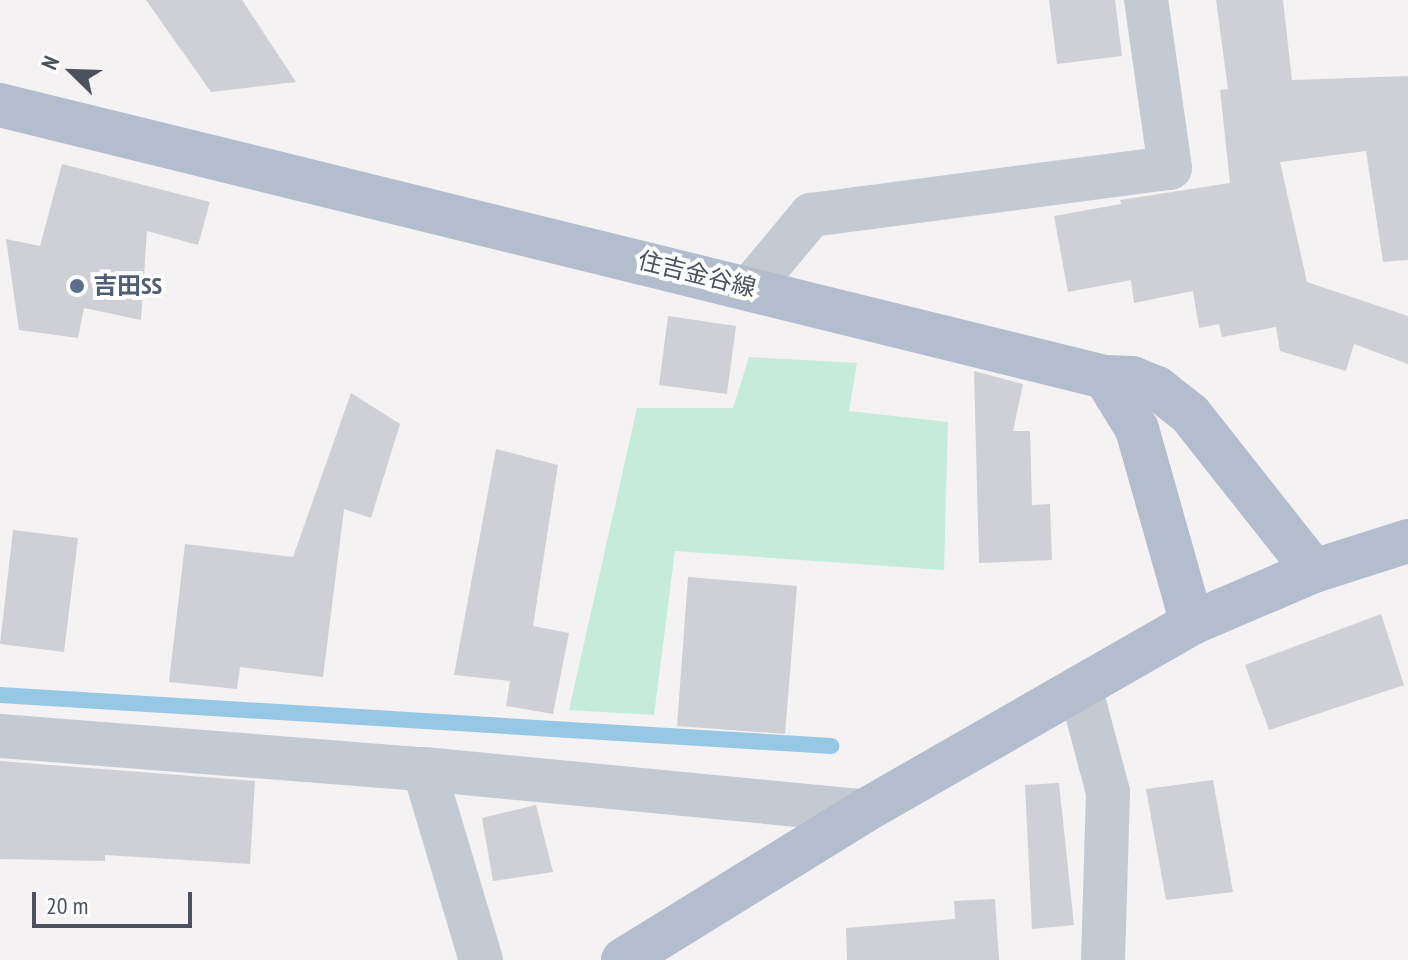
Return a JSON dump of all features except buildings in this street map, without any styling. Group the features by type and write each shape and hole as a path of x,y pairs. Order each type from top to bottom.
{"main road":[{"name":"住吉金谷線","path":"0,105 751,287 1105,377 1132,378 1157,388 1190,414 1314,571"},
{"path":"1105,377 1137,429 1192,623"},
{"path":"623,960 864,811 1192,623 1314,571 1408,541"}],"street":[{"path":"751,287 811,215 1170,168 1146,0"},
{"path":"1080,687 1108,792 1103,960"},
{"path":"0,736 424,769 864,811"},
{"path":"424,769 481,960"}],"green space":[{"path":"749,357 857,363 849,411 948,422 944,570 675,551 654,715 569,710 637,408 733,408"}],"waterway":[{"path":"0,695 831,746"}],"place":[{"name":"吉田SS","path":"77,286"}]}
